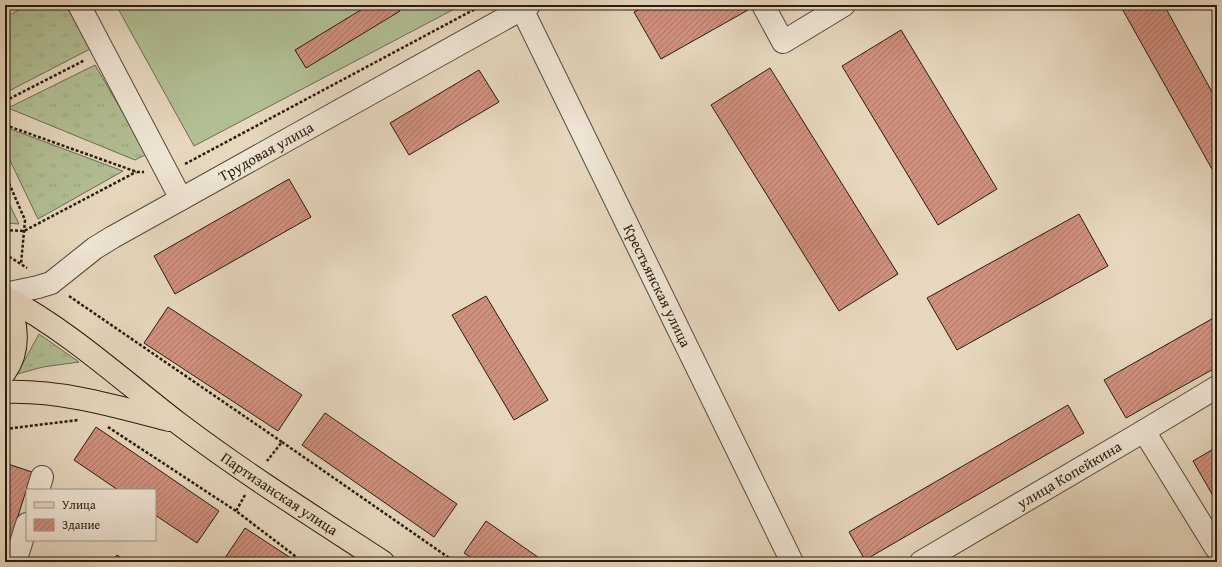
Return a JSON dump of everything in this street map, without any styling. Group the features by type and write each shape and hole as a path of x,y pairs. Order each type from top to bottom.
{"main road":[{"name":"Партизанская улица","path":"5,297 29,310 100,362 178,423 254,477 383,562"},
{"path":"5,301 11,311 16,338 15,352 10,365 5,372"},
{"path":"5,392 31,392 94,401 178,423"}],"street":[{"path":"79,5 181,199"},
{"path":"763,5 783,42 844,5"},
{"name":"Трудовая улица","path":"5,294 38,288 51,283 95,248 525,7"},
{"name":"Крестьянская улица","path":"525,7 792,562"},
{"name":"улица Копейкина","path":"921,562 1217,387"},
{"path":"1144,431 1217,548"},
{"path":"15,562 26,527"}],"path":[{"path":"5,125 137,172 168,173 476,9"},
{"path":"5,101 103,51"},
{"path":"5,230 24,231 137,172"},
{"path":"5,174 25,220 21,264"},
{"path":"5,254 51,283 455,562"},
{"path":"5,429 80,420"},
{"path":"108,427 236,511 303,562"},
{"path":"236,511 254,477 282,442"}],"green space":[{"path":"29,5 66,5 90,49 5,93 5,26 7,16"},
{"path":"116,5 462,5 194,146"},
{"path":"95,65 147,154 135,160 8,108"},
{"path":"5,127 123,171 38,219 5,150"},
{"path":"5,195 19,224 5,223"},
{"path":"39,334 79,362 43,367 17,374"}],"building":[{"path":"369,5 397,5 400,11 306,68 295,50"},
{"path":"647,5 745,5 748,10 661,59 634,12"},
{"path":"1120,5 1164,5 1217,101 1217,178"},
{"path":"901,30 997,189 938,225 842,66"},
{"path":"770,68 898,274 839,311 711,105"},
{"path":"479,70 499,102 409,155 390,123"},
{"path":"289,179 311,217 175,294 154,256"},
{"path":"1079,214 1108,266 957,350 927,298"},
{"path":"486,296 548,400 514,420 452,315"},
{"path":"168,307 302,395 278,431 144,343"},
{"path":"1217,316 1217,367 1126,418 1104,380"},
{"path":"1068,405 1084,433 865,560 849,532"},
{"path":"325,413 457,504 434,537 302,445"},
{"path":"96,427 219,511 197,543 156,516 156,489 117,489 74,460"},
{"path":"1217,447 1217,501 1216,501 1193,461"},
{"path":"5,463 32,472 5,557"},
{"path":"486,521 545,562 478,562 464,553"},
{"path":"245,528 297,562 223,561"},
{"path":"117,555 127,562 112,562"},
{"path":"761,557 764,562 752,562"}]}
